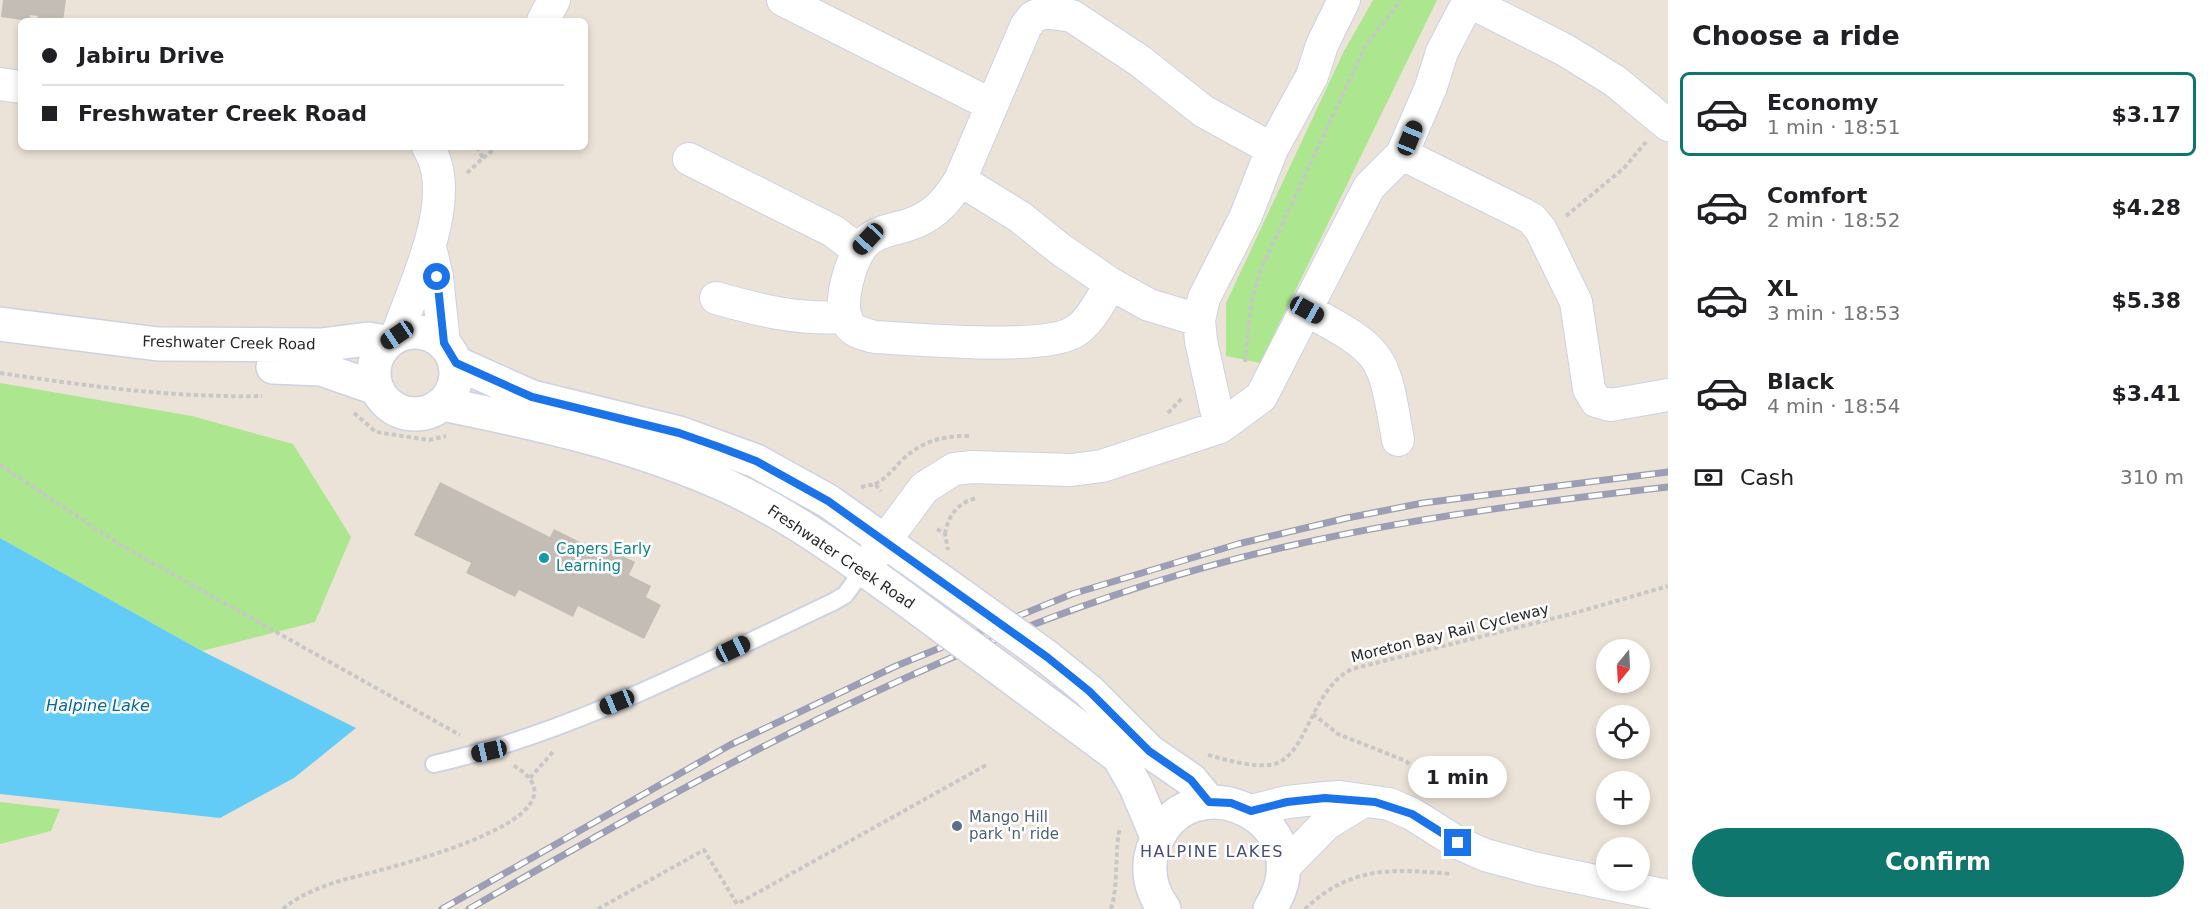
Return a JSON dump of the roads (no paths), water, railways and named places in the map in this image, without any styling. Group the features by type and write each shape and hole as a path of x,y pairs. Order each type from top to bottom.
{"main road":[{"name":"Freshwater Creek Road","path":"0,324 158,344 321,345 368,339 392,339"},
{"path":"450,353 455,385 449,419 408,414 387,404 376,388 374,364 392,339 422,332 434,336 450,353 532,397 679,433 756,461 828,501 885,539 1047,657 1089,691 1149,751 1191,780 1209,802"},
{"name":"Freshwater Creek Road","path":"0,344 117,361 196,368 296,366 321,369 376,388"},
{"name":"Freshwater Creek Road","path":"449,419 523,419 598,438 690,470 769,508 864,569 1119,757 1136,787 1158,837"},
{"path":"1135,909 1157,895 1150,858 1158,837 1170,820 1179,813 1188,807 1209,802 1231,803 1251,811 1269,826 1280,846 1284,867 1282,883 1270,909"}],"street":[{"path":"545,18 554,0"},
{"path":"783,0 992,105"},
{"path":"1220,427 1199,320 1210,282 1245,218 1272,149 1308,85 1322,45 1344,0"},
{"path":"864,569 924,488 954,469 972,467 1071,470 1102,466 1220,427 1261,397 1268,388 1369,188 1402,154 1431,87 1442,52 1469,0 1565,50 1615,81 1666,123"},
{"path":"1110,284 1085,322 1074,333 1053,338 1007,343 875,337 860,333 850,326 846,317 850,267 858,250 868,239 930,216 947,201 960,180 1026,26 1046,6 1072,16 1140,61 1203,111 1272,149"},
{"path":"0,84 18,87"},
{"path":"392,339 431,250 439,194 437,150"},
{"path":"1402,154 1523,214 1532,219 1541,230 1576,303 1592,396 1596,401 1611,405 1668,395"},
{"path":"689,159 833,231 858,250"},
{"path":"960,180 1020,217 1110,284 1149,305 1199,320"},
{"path":"431,250 450,353"},
{"path":"716,298 773,314 812,319 846,317"},
{"path":"1307,310 1353,336 1376,356 1388,383 1398,440"},
{"path":"1251,811 1287,802 1340,797 1362,802 1389,804 1424,821 1458,843 1498,859 1668,896"},
{"path":"1284,867 1326,824 1362,802"}],"lane":[{"path":"434,764 489,751 539,734 634,696 833,602 845,595 864,569"}],"water":[{"name":"Halpine Lake","path":"0,538 202,651 356,728 294,778 220,818 0,794"}],"railway":[{"path":"442,909 730,745 896,666 1072,594 1238,544 1347,518 1423,503 1668,472"},
{"path":"469,909 667,797 768,744 870,694 974,648 1080,607 1188,572 1344,534 1482,511 1668,487"}],"place":[{"name":"Capers Early Learning","path":"544,558"},
{"name":"Mango Hill park 'n' ride","path":"957,826"}],"district":[{"name":"HALPINE LAKES","path":"1212,851"}]}
